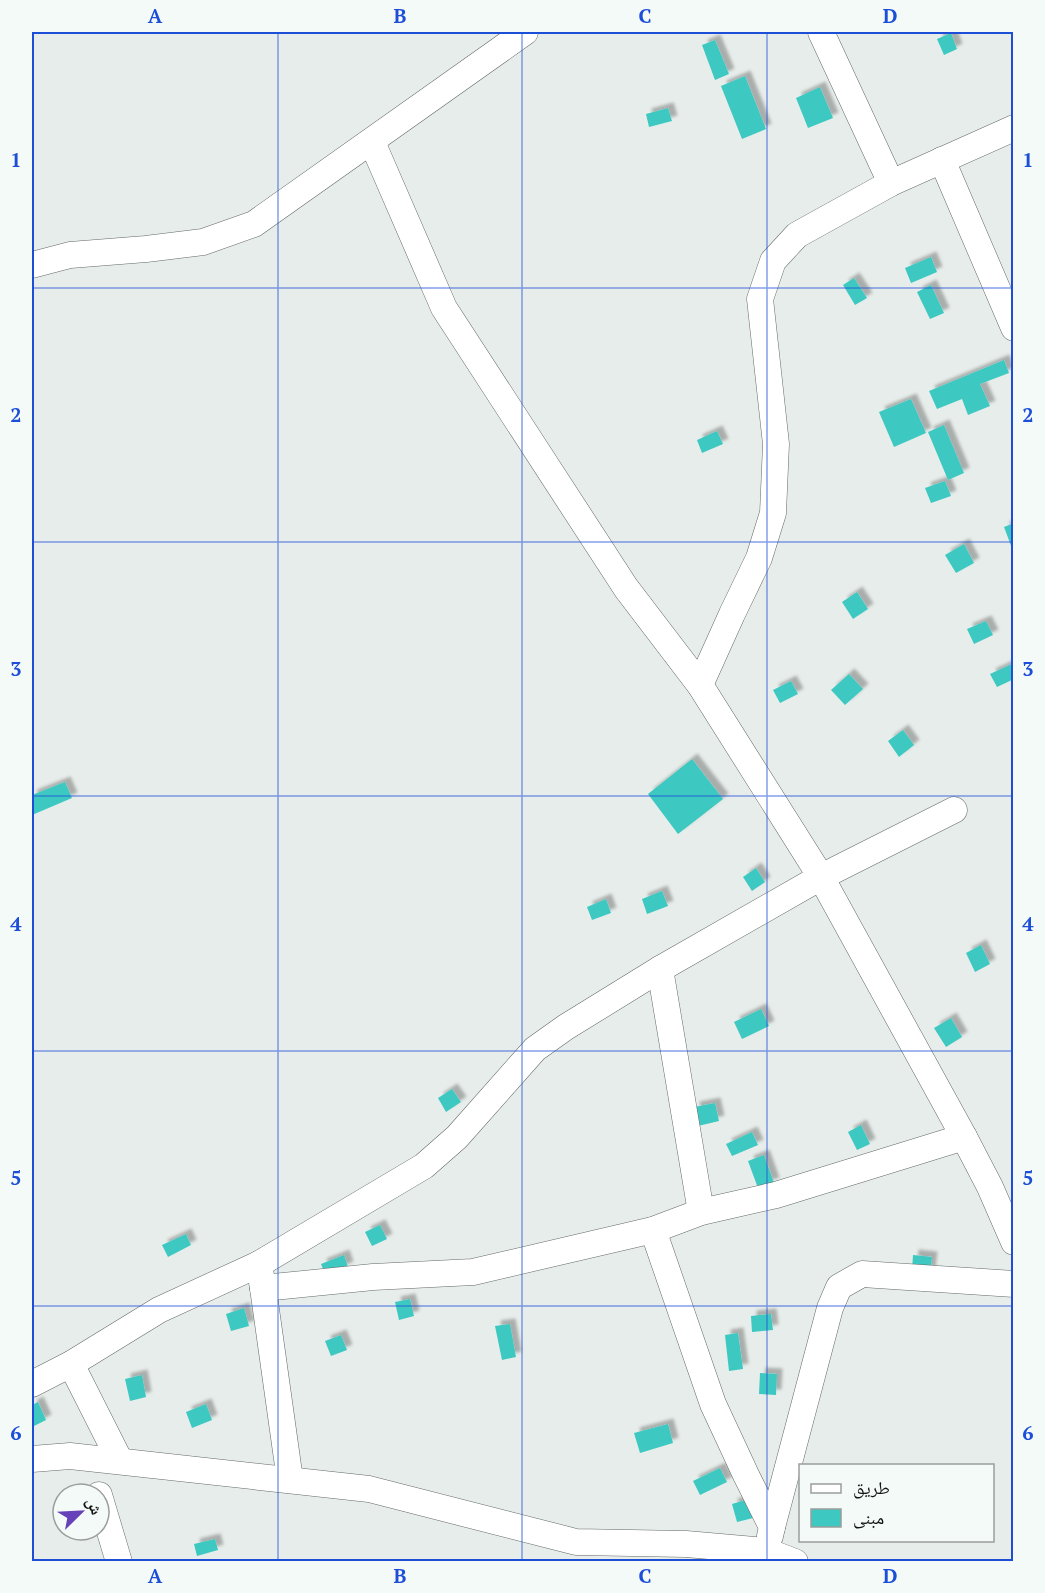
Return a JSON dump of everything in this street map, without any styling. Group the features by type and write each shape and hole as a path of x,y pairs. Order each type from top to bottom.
{"street":[{"path":"32,265 70,255 203,242 254,224 525,32"},
{"path":"821,32 891,183"},
{"path":"700,685 759,558 773,513 776,444 760,299 772,261 797,235 891,183 1014,128"},
{"path":"372,142 444,308 626,588 700,685 821,877 964,1137 990,1187 1014,1242"},
{"path":"942,160 1005,283 1014,328"},
{"path":"32,1384 71,1364 159,1310 261,1276 424,1166 458,1137 535,1049 566,1027 660,969 821,877 954,810"},
{"path":"660,969 701,1212"},
{"path":"261,1276 373,1277 473,1272 653,1230 701,1212 776,1195 964,1137"},
{"path":"653,1230 713,1404 746,1475 769,1539 795,1562"},
{"path":"769,1539 830,1308 839,1287 862,1275 1014,1284"},
{"path":"261,1276 290,1480"},
{"path":"71,1364 120,1461"},
{"path":"32,1459 70,1456 369,1489 579,1552 769,1539"},
{"path":"88,1458 95,1482"},
{"path":"111,1535 119,1562"}],"building":[{"path":"951,33 957,49 944,55 937,39"},
{"path":"715,40 729,74 715,80 702,45"},
{"path":"745,76 766,129 742,139 721,86"},
{"path":"820,87 833,118 808,128 796,98"},
{"path":"668,108 672,121 649,127 646,114"},
{"path":"931,257 937,272 911,283 905,268"},
{"path":"854,278 867,298 855,305 843,285"},
{"path":"931,285 944,313 930,319 917,292"},
{"path":"1004,360 1009,373 980,384 990,406 968,415 962,399 937,409 929,391"},
{"path":"911,399 926,433 894,447 879,412"},
{"path":"944,425 964,473 948,480 928,432"},
{"path":"717,431 723,444 702,453 697,440"},
{"path":"945,481 951,496 931,503 925,488"},
{"path":"1014,523 1014,551 1013,551 1004,527"},
{"path":"964,544 974,563 956,573 945,555"},
{"path":"857,592 868,609 853,619 842,602"},
{"path":"986,621 993,635 974,644 967,629"},
{"path":"1014,663 1014,679 997,687 990,674"},
{"path":"849,674 863,689 845,705 831,690"},
{"path":"791,681 798,694 780,703 773,690"},
{"path":"903,730 914,745 899,757 888,741"},
{"path":"692,759 723,799 678,834 648,794"},
{"path":"65,782 72,798 32,815 32,795"},
{"path":"756,868 765,882 752,891 743,877"},
{"path":"662,891 668,906 647,914 642,899"},
{"path":"606,899 611,913 592,920 587,907"},
{"path":"981,945 990,964 975,972 966,953"},
{"path":"761,1009 769,1026 742,1039 734,1022"},
{"path":"951,1018 962,1037 946,1047 934,1028"},
{"path":"452,1089 461,1102 446,1112 438,1098"},
{"path":"715,1103 719,1121 698,1126 694,1107"},
{"path":"861,1125 870,1144 857,1150 848,1132"},
{"path":"752,1132 758,1145 732,1156 726,1144"},
{"path":"764,1155 774,1183 758,1188 748,1161"},
{"path":"380,1225 387,1239 372,1246 365,1232"},
{"path":"186,1234 191,1245 168,1257 162,1245"},
{"path":"344,1255 348,1267 326,1276 321,1264"},
{"path":"913,1255 932,1257 930,1274 912,1272"},
{"path":"410,1299 414,1316 399,1320 395,1302"},
{"path":"244,1308 249,1326 231,1331 226,1314"},
{"path":"771,1314 773,1330 752,1332 751,1316"},
{"path":"510,1324 516,1357 502,1360 495,1326"},
{"path":"738,1333 743,1369 729,1371 725,1335"},
{"path":"341,1335 347,1350 331,1356 325,1341"},
{"path":"760,1373 777,1374 776,1395 759,1394"},
{"path":"142,1375 146,1397 130,1401 125,1379"},
{"path":"38,1402 46,1420 32,1427 32,1405"},
{"path":"206,1404 212,1420 192,1428 186,1412"},
{"path":"668,1424 673,1443 640,1453 634,1433"},
{"path":"720,1468 727,1482 700,1495 693,1481"},
{"path":"749,1499 753,1518 737,1522 732,1504"},
{"path":"215,1539 218,1550 197,1556 194,1544"}]}
